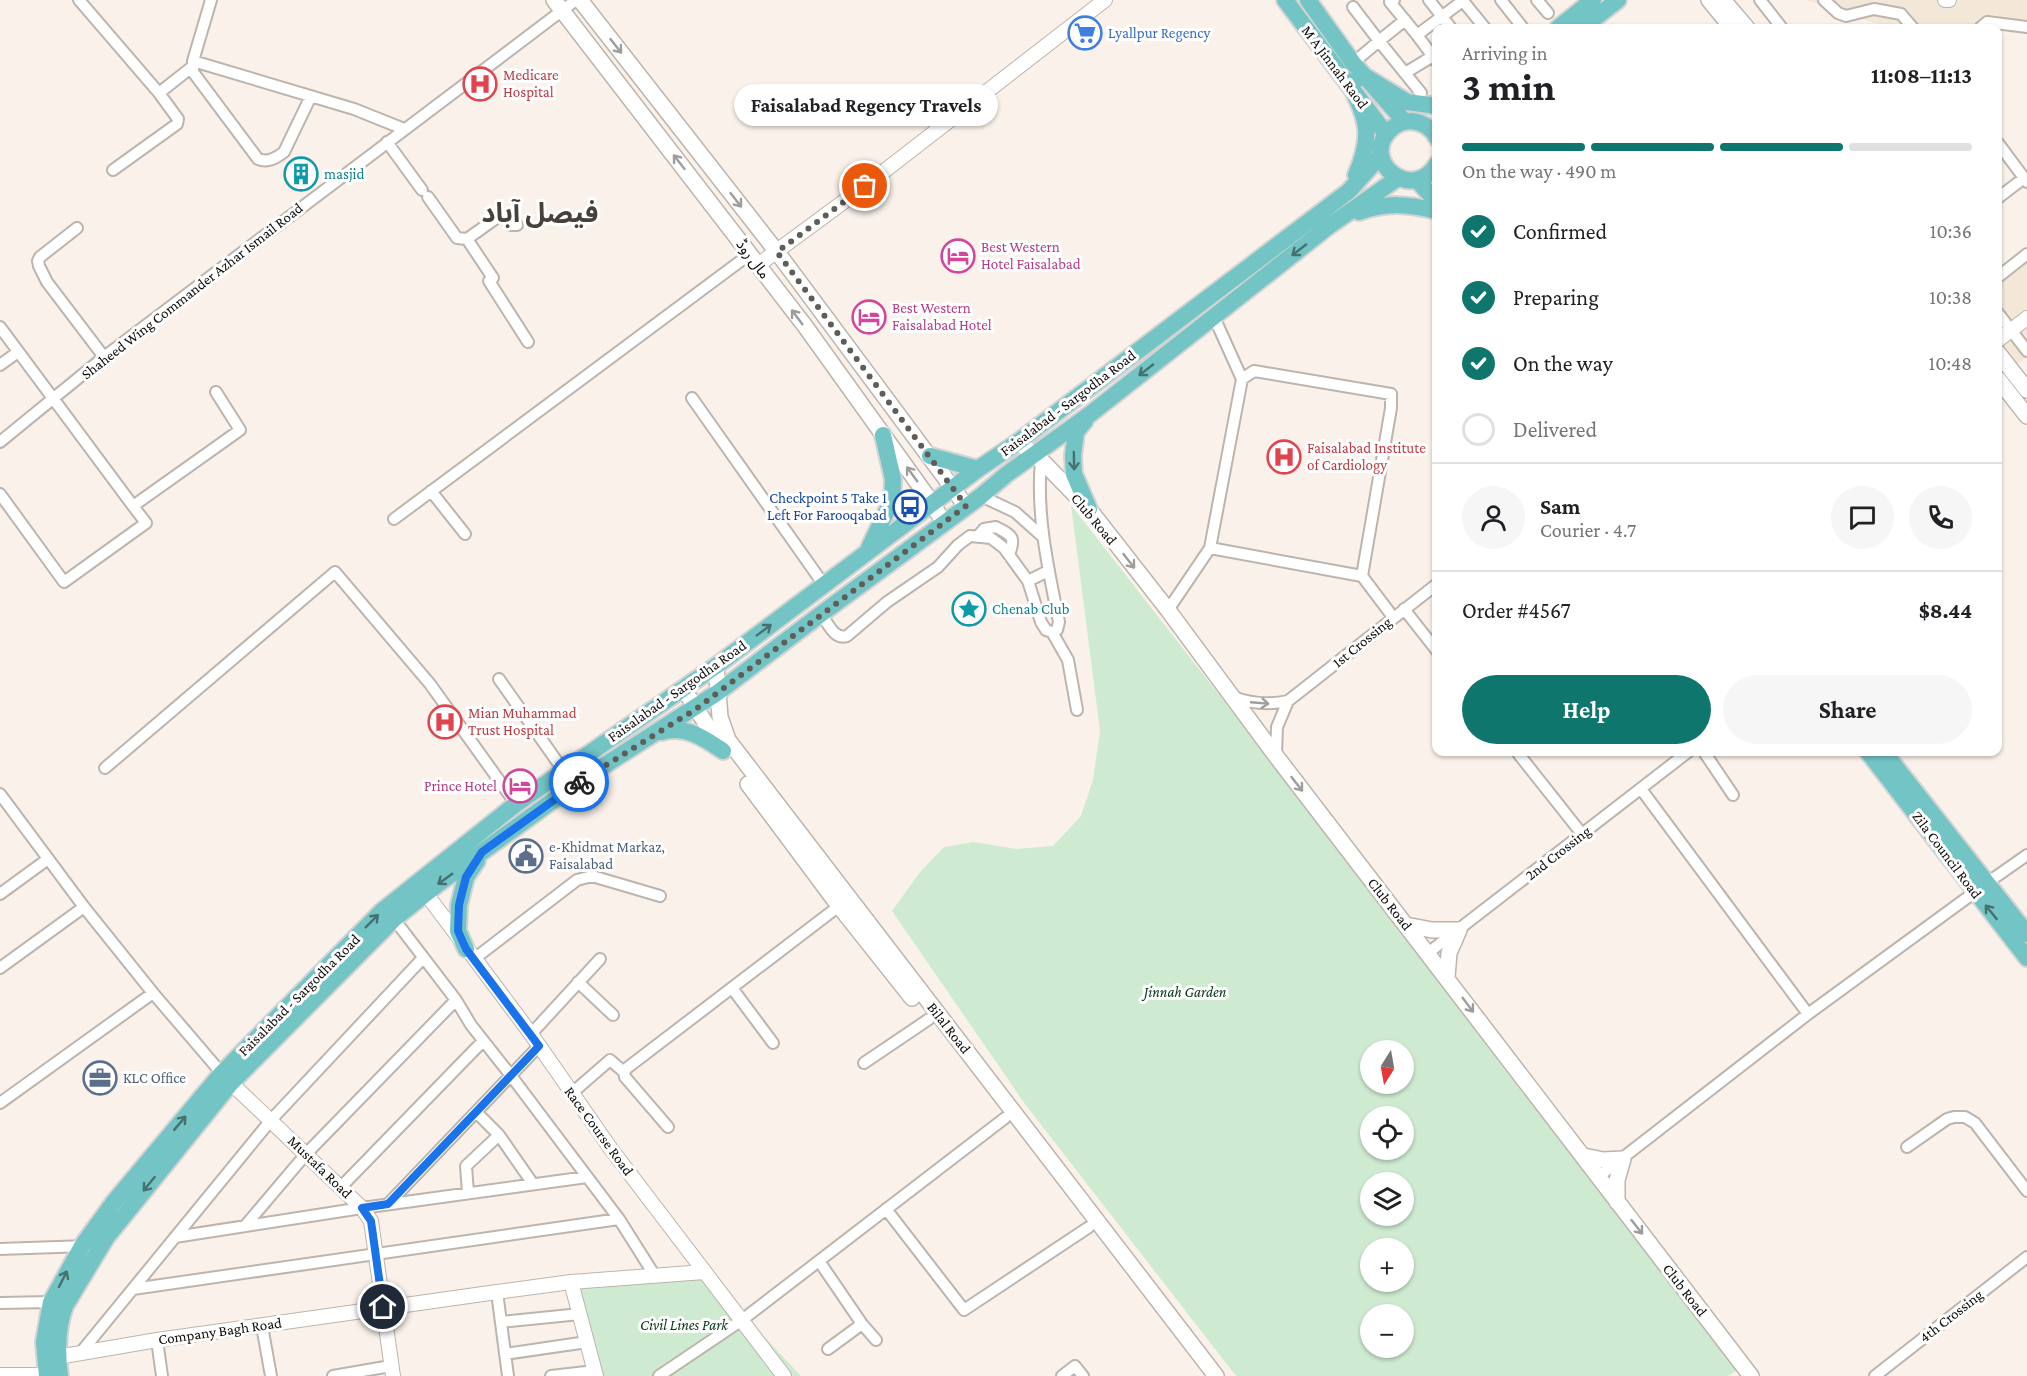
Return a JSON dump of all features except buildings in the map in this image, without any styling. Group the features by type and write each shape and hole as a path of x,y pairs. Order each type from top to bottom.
{"main road":[{"name":"مال روڈ","path":"580,0 777,252 966,506"},
{"name":"M A Jinnah Raod","path":"1285,0 1355,74 1413,122 1429,128 1432,132"},
{"path":"1563,24 1593,0"},
{"path":"1587,24 1618,0"},
{"path":"1709,0 1729,24"},
{"path":"1724,0 1744,24"},
{"name":"M A Jinnah Raod","path":"1312,1 1355,74 1386,134"},
{"name":"مال روڈ","path":"558,5 754,260 883,435 944,523"},
{"path":"1355,74 1407,102 1432,105"},
{"path":"1349,191 1364,155 1367,133 1355,74"},
{"path":"1432,116 1394,126 1386,134 1381,144 1384,164 1389,172 1398,178 1417,180 1426,177 1432,170"},
{"name":"Faisalabad - Sargodha Road","path":"51,1376 44,1342 51,1302 82,1246 114,1202 382,911 482,852 577,783 649,736 696,709 820,614 981,496 1007,474 1038,457 1214,317 1330,219 1349,191 1381,155"},
{"name":"Faisalabad - Sargodha Road","path":"51,1376 58,1357 61,1318 65,1306 101,1246 226,1078 394,919 422,888 516,804 716,666 978,469 1330,219 1398,178"},
{"path":"1417,180 1432,196"},
{"path":"1330,219 1381,205 1403,205 1432,210"},
{"path":"2002,358 2027,390"},
{"path":"2002,384 2027,416"},
{"path":"1089,416 1076,432 1073,456 1074,474 1089,509"},
{"path":"867,552 891,500 893,479 883,435"},
{"name":"Club Road","path":"1018,442 1038,457 1089,509 1751,1376"},
{"path":"930,456 978,469"},
{"name":"Bilal Road","path":"716,666 720,717 728,740 1216,1376"},
{"name":"Bilal Road","path":"683,688 723,751 839,906 929,1019 1203,1376"},
{"path":"649,736 674,728 704,738 723,751"},
{"name":"Zila Council Road","path":"1871,756 1942,838 1981,888 2027,958"},
{"name":"Zila Council Road","path":"1887,756 1942,838"},
{"path":"470,954 458,931 459,905 466,877 482,852"},
{"name":"Zila Council Road","path":"1981,888 2027,934"},
{"path":"1407,925 1432,930 1459,930 1449,952 1447,977"},
{"path":"1584,1156 1603,1160 1623,1159 1617,1180 1617,1202"}],"street":[{"path":"79,0 159,93 178,119 177,124 113,170"},
{"path":"211,0 193,64 193,72 258,159 278,157 284,152 311,96"},
{"name":"Shaheed Wing Commander Azhar Ismail Road","path":"0,442 104,357 404,129 558,5 576,0"},
{"path":"394,519 754,260 777,252 865,186 1087,5 1105,0"},
{"path":"1394,0 1390,2 1432,55"},
{"path":"1430,0 1447,24"},
{"path":"1501,0 1520,24"},
{"path":"1538,0 1548,13"},
{"path":"1760,0 1779,24"},
{"path":"1824,0 1838,13 1846,16 1874,9 1901,14 1910,24"},
{"path":"1433,24 1464,1 1482,24"},
{"path":"1353,7 1421,93"},
{"path":"1355,74 1379,41 1405,20"},
{"path":"1985,24 1987,22 2027,27"},
{"path":"1418,35 1432,24"},
{"path":"1405,73 1432,60"},
{"path":"159,93 193,64"},
{"path":"193,64 311,96 404,129"},
{"path":"387,142 457,238 467,239 502,214 511,225 517,225"},
{"path":"2002,148 2026,180 2002,195"},
{"path":"77,228 40,256 39,266 47,282 104,357"},
{"path":"467,239 493,279 489,281 528,342"},
{"path":"2002,274 2027,254"},
{"path":"1168,610 1210,548 1242,379 1214,317"},
{"path":"2002,318 2027,351"},
{"path":"2002,337 2027,318"},
{"path":"0,327 146,523 64,582 0,494"},
{"path":"0,365 18,351"},
{"path":"1242,379 1254,371 1391,394 1391,408 1362,576"},
{"path":"134,506 240,430 216,392"},
{"path":"692,398 824,585"},
{"path":"1038,457 1042,536 1059,622 1057,630 1052,632"},
{"path":"431,491 465,534"},
{"path":"981,496 1015,512 1042,536"},
{"path":"820,614 836,635 848,636 887,602 938,567 958,545 970,536 991,538 1004,548 1028,581 1041,622 1046,630 1052,632 1068,660 1077,710"},
{"path":"1210,548 1362,576 1393,617"},
{"path":"1028,581 1048,571"},
{"path":"105,768 335,572 430,684 516,804"},
{"name":"1st Crossing","path":"1276,756 1277,727 1288,701 1432,588"},
{"path":"1404,609 1432,645"},
{"path":"499,679 563,770"},
{"path":"1232,697 1266,704 1288,701"},
{"path":"1520,756 1582,834"},
{"name":"2nd Crossing","path":"1428,953 1683,756"},
{"path":"1707,756 1733,795"},
{"path":"1641,789 1808,1014"},
{"path":"0,794 4,806 84,907 153,993 226,1078"},
{"path":"1598,1177 1808,1014 2027,855"},
{"path":"0,894 48,859"},
{"path":"470,954 585,876 592,876 660,896"},
{"name":"Race Course Road","path":"422,888 531,1034 611,1149 784,1376"},
{"path":"624,1072 839,906"},
{"path":"0,968 84,907"},
{"path":"394,919 456,1000 471,1025 619,1219 656,1276"},
{"path":"82,1351 271,1120 423,958"},
{"path":"531,1034 600,959"},
{"path":"578,982 613,1015"},
{"path":"732,987 773,1043"},
{"path":"0,1103 153,993"},
{"path":"245,1226 306,1154 456,1000"},
{"path":"864,1063 929,1019"},
{"path":"341,1187 483,1041"},
{"path":"388,1204 512,1077 539,1046"},
{"path":"572,1093 610,1060 624,1072 625,1077 668,1127"},
{"name":"Mustafa Road","path":"226,1078 341,1187 362,1208 371,1221 392,1371"},
{"path":"477,1113 499,1135 533,1184"},
{"path":"1906,1147 1947,1119 1965,1117 1978,1126 2027,1191"},
{"path":"659,1376 742,1320 1005,1118"},
{"path":"468,1193 466,1166 499,1135"},
{"path":"175,1237 388,1204 587,1177"},
{"path":"886,1209 964,1310 1089,1227"},
{"path":"132,1289 619,1219"},
{"path":"0,1249 101,1246"},
{"name":"4th Crossing","path":"1875,1376 2027,1257"},
{"path":"819,1261 862,1324 876,1340"},
{"name":"Company Bagh Road","path":"58,1357 82,1351 157,1340 571,1282 704,1272"},
{"path":"551,1376 596,1373 571,1282"},
{"path":"497,1292 508,1376"},
{"path":"0,1303 51,1302"},
{"path":"501,1323 580,1314"},
{"path":"828,1349 862,1324"},
{"path":"262,1326 271,1376"},
{"path":"157,1340 162,1376"},
{"path":"505,1354 587,1342"},
{"path":"1062,1376 1075,1366 1083,1376"},
{"path":"333,1376 392,1371"},
{"path":"0,1375 51,1376"}],"shaded area":[{"path":"1806,0 2027,0 2027,27 1985,23 1877,24"},
{"path":"2027,254 2027,357 2010,369 2002,358 2002,273"}],"green space":[{"name":"Jinnah Garden","path":"1071,505 1743,1366 1728,1376 1236,1376 1025,1104 892,911 920,872 944,847 973,842 1016,849 1053,846 1081,816 1093,780 1100,731"},
{"name":"Civil Lines Park","path":"704,1272 801,1376 593,1376 571,1282"}],"way so far":[{"path":"579,782 649,736 696,709 966,506 777,252 865,186"}],"place":[{"name":"Lyallpur Regency","path":"1085,33"},
{"name":"Medicare Hospital","path":"480,84"},
{"name":"masjid","path":"301,174"},
{"name":"Faisalabad Regency Travels","path":"865,186"},
{"name":"Best Western Hotel Faisalabad","path":"958,256"},
{"name":"Best Western Faisalabad Hotel","path":"869,317"},
{"name":"Faisalabad Institute of Cardiology","path":"1284,457"},
{"name":"Checkpoint 5 Take 1 Left For Farooqabad","path":"910,507"},
{"name":"Chenab Club","path":"969,609"},
{"name":"Mian Muhammad Trust Hospital","path":"445,722"},
{"name":"Prince Hotel","path":"520,786"},
{"name":"e-Khidmat Markaz, Faisalabad","path":"526,856"},
{"name":"KLC Office","path":"100,1078"}],"district":[{"name":"فیصل آباد","path":"540,213"}],"route":[{"path":"383,1307 371,1221 362,1208 388,1204 512,1077 539,1046 466,949 458,931 459,905 466,877 482,852 579,782"}]}
